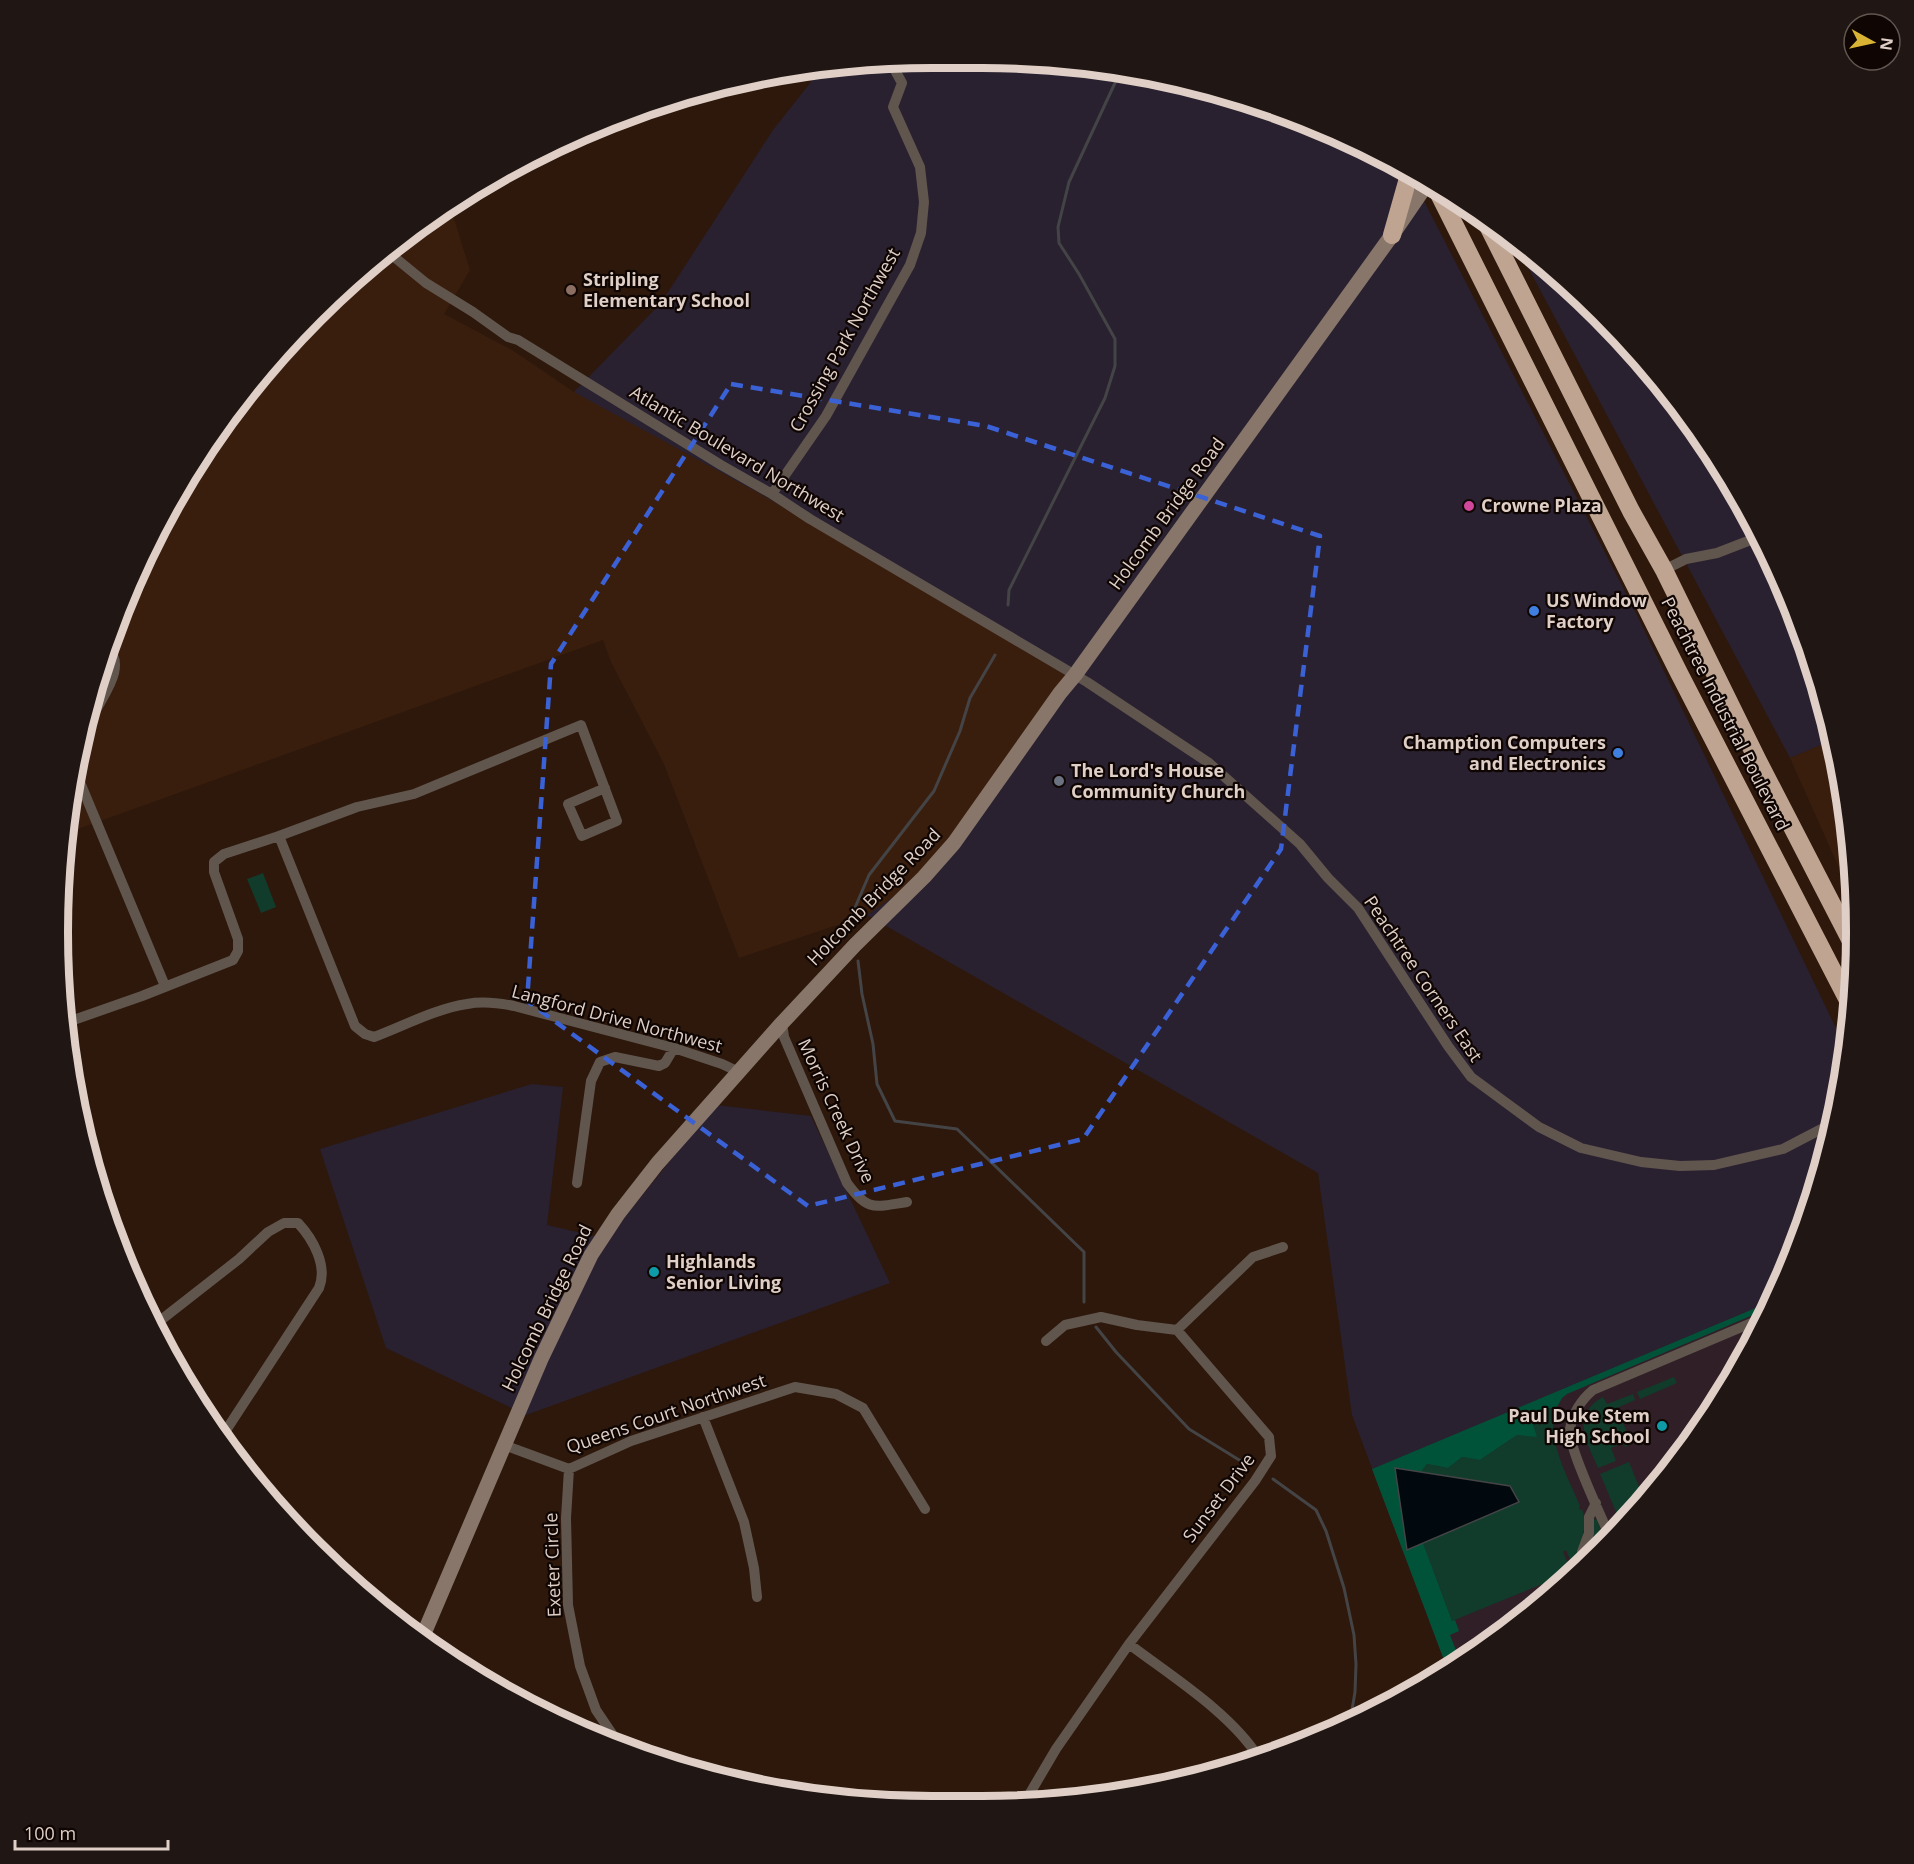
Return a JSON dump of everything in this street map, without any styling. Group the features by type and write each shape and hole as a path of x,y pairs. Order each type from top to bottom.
{"highway":[{"path":"1392,235 1407,179"},
{"name":"Peachtree Industrial Boulevard","path":"1442,201 1679,673 1845,993"},
{"name":"Peachtree Industrial Boulevard","path":"1492,235 1846,931"}],"street":[{"name":"Crossing Park Northwest","path":"772,494 831,408 910,265 921,233 924,202 920,167 893,107 903,83 895,69"},
{"name":"Holcomb Bridge Road","path":"425,1631 540,1359 606,1231 657,1164 782,1023 954,843 1424,189"},
{"name":"Atlantic Boulevard Northwest","path":"393,256 426,283 508,337 518,340 810,519 1075,675"},
{"path":"1664,570 1686,559 1717,553 1752,540"},
{"path":"96,712 112,682 113,654"},
{"name":"Peachtree Corners East","path":"1075,675 1150,722 1209,763 1300,844 1328,878 1358,908 1448,1046 1471,1077 1539,1127 1581,1148 1641,1162 1680,1166 1714,1165 1784,1149 1824,1128"},
{"path":"72,1017 142,996 233,960 238,951 238,939 214,872 214,862 224,854 357,807 414,794 581,725 605,788 617,821 582,836 568,804 605,788"},
{"path":"81,784 165,986"},
{"name":"Langford Drive Northwest","path":"279,836 355,1026 365,1034 374,1037 466,1004 495,1002 674,1048 723,1064 739,1072"},
{"name":"Morris Creek Drive","path":"782,1023 784,1037 847,1183 859,1199 876,1207 907,1202"},
{"path":"577,1183 591,1081 600,1062 615,1058 659,1066 665,1063 674,1048"},
{"path":"160,1320 239,1259 268,1232 284,1223 298,1223 316,1250 321,1263 319,1288 226,1430"},
{"path":"1046,1341 1065,1325 1101,1317 1137,1325 1177,1330 1253,1257 1283,1247"},
{"path":"1607,1529 1582,1472 1569,1431 1576,1410 1583,1399 1593,1390 1753,1322"},
{"name":"Sunset Drive","path":"1029,1795 1056,1749 1129,1644 1255,1481 1271,1456 1269,1437 1177,1330"},
{"name":"Queens Court Northwest","path":"504,1445 569,1469 632,1441 795,1387 836,1394 863,1408 925,1509"},
{"path":"703,1417 744,1522 754,1568 757,1598"},
{"name":"Exeter Circle","path":"569,1469 566,1518 568,1605 580,1666 596,1710 613,1736"},
{"path":"1582,1553 1589,1533 1589,1517 1596,1503"},
{"path":"1129,1644 1194,1693 1237,1731 1254,1753"}],"highlighted area":[{"path":"731,384 986,426 1320,536 1281,849 1083,1139 808,1206 527,1001 551,664"}],"shaded area":[{"path":"875,69 1039,69 1151,84 1260,113 1313,133 1415,184 1634,609 1840,1036 1830,1101 1801,1210 1781,1263 1757,1314 1731,1364 1701,1412 1632,1502 1593,1543 1552,1582 1508,1618 1445,1662 1352,1415 1318,1173 867,915 949,858 574,392 661,303 773,130 816,75"},
{"path":"452,213 470,270 444,314 512,350 574,392 757,492 1007,636 1075,680 949,859 867,915 739,958 664,764 611,662 603,640 74,830 84,763 113,654 133,601 183,500 213,452 246,406 282,362 362,282 406,246"},
{"path":"1523,258 1593,321 1632,362 1701,452 1731,500 1781,601 1801,654 1825,743 1790,758"},
{"path":"1825,743 1839,819 1845,881 1790,758"},
{"path":"532,1084 563,1087 547,1225 607,1239 715,1105 811,1116 890,1283 526,1415 386,1348 320,1149"},
{"path":"1761,1306 1731,1364 1701,1412 1632,1502 1552,1582 1508,1618 1445,1662 1372,1469"},
{"path":"1395,1468 1510,1486 1519,1502 1407,1550"}],"green space":[{"path":"263,873 276,907 261,913 247,879"},
{"path":"1761,1306 1757,1313 1567,1394 1556,1409 1550,1408 1530,1415 1537,1437 1517,1435 1480,1460 1462,1457 1448,1468 1427,1464 1421,1472 1395,1468 1407,1549 1423,1543 1452,1621 1455,1620 1459,1631 1450,1635 1458,1654 1445,1662 1372,1469"},
{"path":"1674,1377 1677,1383 1640,1399 1637,1392"},
{"path":"1633,1394 1635,1400 1617,1408 1630,1440 1626,1442 1628,1446 1625,1447 1623,1443 1611,1448 1616,1461 1598,1468 1584,1429 1587,1412 1603,1397 1607,1404"},
{"path":"1550,1408 1556,1409 1553,1420 1556,1445 1584,1517 1584,1532 1577,1558 1571,1564 1566,1550 1563,1552 1569,1566 1555,1579 1452,1621 1423,1543 1519,1502 1510,1486 1421,1472 1427,1464 1448,1468 1462,1457 1480,1460 1517,1435 1536,1436 1530,1415"},
{"path":"1629,1462 1641,1491 1618,1517 1600,1474"},
{"path":"1594,1519 1597,1520 1602,1533 1588,1548"}],"waterway":[{"path":"1008,605 1009,590 1105,398 1115,366 1115,339 1059,243 1058,227 1069,182 1117,79"},
{"path":"848,924 869,875 934,791 960,731 970,698 995,655"},
{"path":"858,961 862,994 873,1044 877,1084 895,1121 957,1129 1084,1252 1084,1302"},
{"path":"1096,1327 1116,1352 1189,1429 1244,1463"},
{"path":"1273,1479 1316,1510 1326,1531 1344,1588 1354,1635 1356,1664 1352,1713"}],"place":[{"name":"Stripling Elementary School","path":"571,290"},
{"name":"Crowne Plaza","path":"1469,506"},
{"name":"US Window Factory","path":"1534,611"},
{"name":"Chamption Computers and Electronics","path":"1618,753"},
{"name":"The Lord's House Community Church","path":"1059,781"},
{"name":"Highlands Senior Living","path":"654,1272"},
{"name":"Paul Duke Stem High School","path":"1662,1426"}]}
